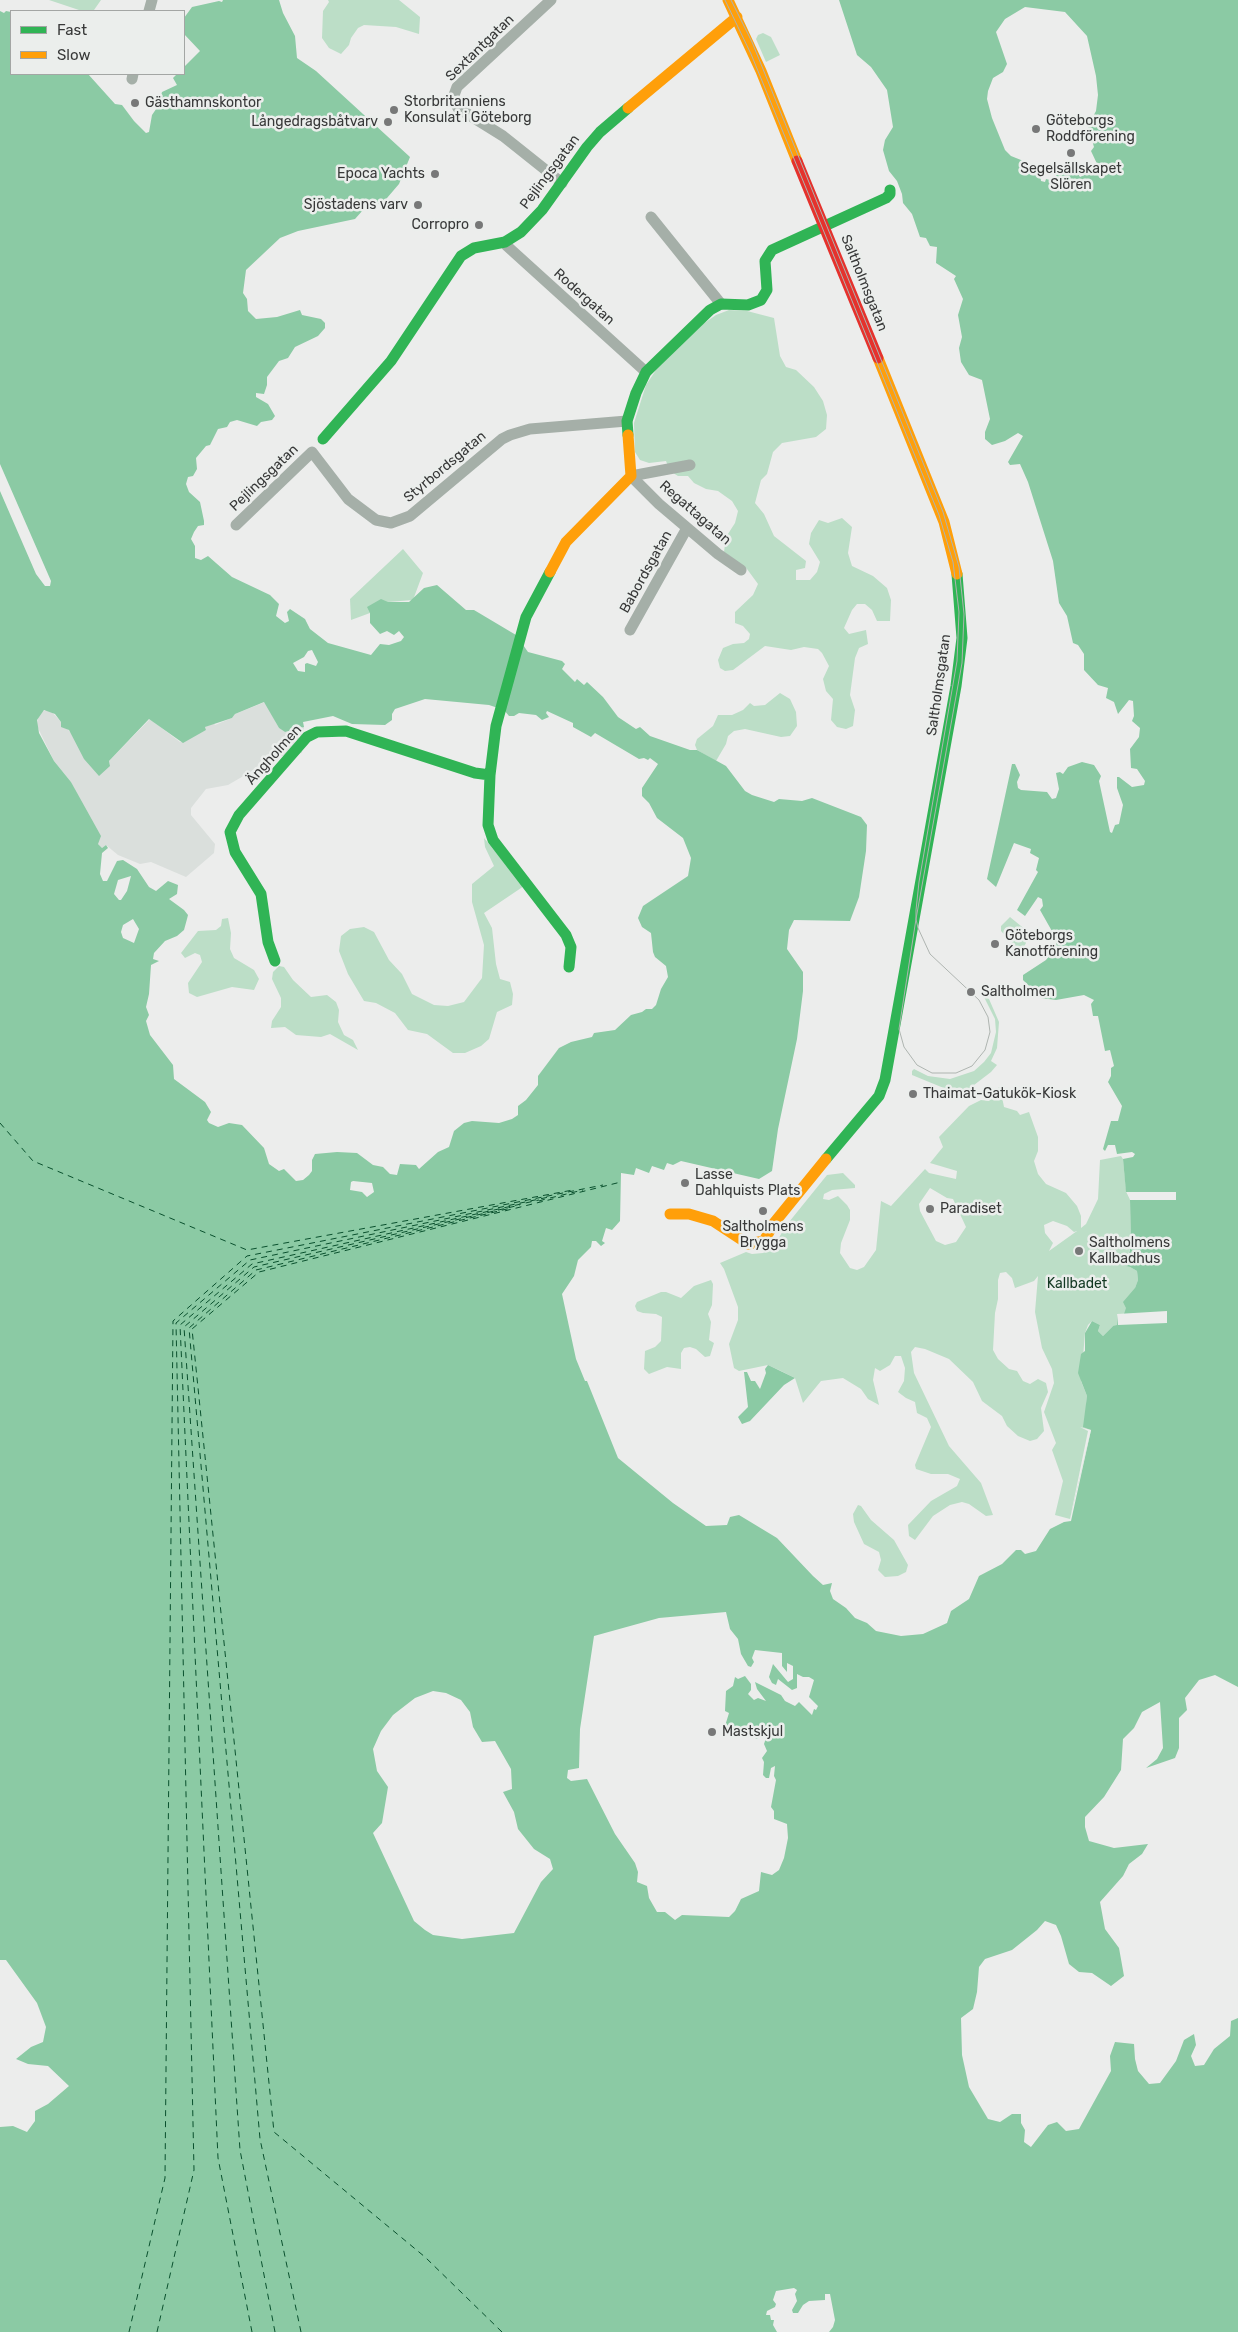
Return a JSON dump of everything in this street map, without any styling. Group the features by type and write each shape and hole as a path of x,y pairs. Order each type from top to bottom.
{"street":[{"name":"Sextantgatan","path":"552,0 457,87 453,98 458,108 503,136 562,183"},
{"name":"Saltholmsgatan","path":"670,1214 689,1214 713,1221 748,1244 764,1241 796,1194 879,1096 886,1080 962,650 962,604 950,539 824,227 737,17 728,0"},
{"name":"Pejlingsgatan","path":"322,439 397,353 461,256 474,248 505,242 530,223 600,132 737,17"},
{"path":"631,476 627,421 636,393 646,372 702,316 721,304 748,305 761,300 767,290 764,267 766,257 781,245 886,198 890,194 890,190"},
{"path":"651,217 721,304"},
{"name":"Rodergatan","path":"505,242 507,246 646,372"},
{"name":"Styrbordsgatan","path":"312,452 348,499 376,520 391,523 410,516 510,435 530,429 627,421"},
{"name":"Pejlingsgatan","path":"236,525 312,452"},
{"path":"569,967 571,947 566,935 493,840 489,831 490,775 496,726 526,617 561,550 631,476 690,465"},
{"name":"Regattagatan","path":"631,476 687,528 741,570"},
{"name":"Babordsgatan","path":"630,630 687,528"},
{"name":"Ängholmen","path":"275,960 268,942 261,894 235,852 230,832 239,814 307,737 317,732 346,731 475,774 490,775"}],"shaded area":[{"path":"279,0 283,13 295,36 297,58 316,71 410,157 399,184 381,205 372,200 355,219 298,231 280,238 246,270 243,293 247,299 248,311 256,319 277,317 300,310 302,315 321,319 325,323 325,328 318,336 295,347 288,358 279,361 267,377 264,394 256,393 256,397 268,404 275,416 272,420 261,422 257,426 237,420 230,422 227,427 218,429 210,445 206,446 196,458 197,469 193,476 188,477 186,484 189,492 200,502 204,521 204,525 198,526 191,539 195,546 195,558 201,560 208,556 232,577 270,595 279,604 276,616 285,623 289,621 287,612 290,609 305,619 310,629 328,643 371,655 380,644 389,645 401,641 404,637 399,631 394,635 387,631 380,634 370,623 370,613 367,607 381,599 388,602 409,602 424,588 437,585 466,610 474,610 516,635 528,652 562,661 565,664 562,669 575,682 577,679 584,685 587,682 603,697 618,717 636,729 640,727 650,736 690,750 697,750 726,766 745,791 752,795 774,802 779,799 802,801 812,798 861,817 867,825 866,851 859,897 850,921 794,920 789,930 787,949 803,972 803,991 797,1039 778,1129 772,1171 759,1179 681,1161 673,1165 667,1163 664,1170 652,1166 649,1173 636,1168 634,1175 621,1173 620,1221 612,1230 606,1228 602,1241 605,1243 601,1246 596,1241 592,1241 591,1247 578,1260 574,1276 562,1294 576,1359 585,1381 587,1381 618,1458 673,1503 706,1526 727,1525 730,1517 739,1515 777,1538 823,1585 832,1583 830,1591 833,1599 846,1608 855,1618 867,1623 876,1631 901,1636 923,1634 947,1623 951,1611 969,1599 979,1576 1002,1564 1016,1550 1021,1550 1025,1554 1036,1551 1050,1529 1064,1522 1071,1521 1091,1430 1083,1427 1087,1396 1078,1373 1081,1354 1085,1351 1085,1333 1092,1321 1100,1325 1098,1331 1103,1336 1113,1326 1117,1325 1117,1314 1124,1314 1126,1308 1123,1302 1135,1288 1138,1280 1137,1271 1130,1267 1110,1263 1109,1260 1113,1252 1115,1254 1129,1254 1131,1244 1130,1200 1126,1192 1123,1159 1133,1157 1135,1154 1132,1152 1117,1154 1115,1145 1108,1145 1105,1151 1103,1149 1111,1121 1118,1121 1122,1106 1108,1082 1111,1076 1111,1068 1114,1066 1110,1050 1105,1051 1098,1016 1093,1016 1091,1004 1094,1000 1084,995 1056,1000 1041,998 1023,980 1023,975 1046,960 1054,950 1057,940 1040,910 1043,906 1042,899 1038,897 1025,916 1017,910 1038,872 1036,870 1039,858 1030,853 1031,849 1014,843 996,887 987,879 1012,764 1015,764 1020,775 1017,782 1018,788 1021,790 1047,792 1052,799 1056,798 1059,789 1056,773 1060,772 1063,774 1068,767 1082,762 1094,765 1101,776 1099,781 1110,832 1112,833 1115,825 1119,824 1123,805 1117,788 1117,777 1132,787 1144,785 1145,781 1137,769 1131,768 1130,749 1139,737 1140,728 1132,721 1134,716 1133,701 1129,700 1118,714 1114,702 1106,698 1108,688 1098,685 1084,670 1084,654 1078,645 1073,643 1067,616 1059,603 1053,561 1028,482 1020,464 1010,465 1008,462 1023,436 1018,433 1005,441 992,445 985,439 985,432 990,419 982,380 969,375 961,362 959,348 962,337 958,315 963,299 954,279 956,276 936,263 937,247 930,246 926,238 920,237 912,214 903,203 897,181 889,171 883,150 885,140 893,127 887,90 871,67 857,55 839,0 1238,0 1238,1687 1215,1675 1199,1680 1185,1698 1187,1710 1179,1718 1179,1748 1175,1758 1146,1768 1157,1759 1163,1748 1160,1702 1142,1712 1134,1728 1123,1739 1121,1770 1104,1797 1085,1817 1085,1827 1089,1841 1114,1848 1148,1844 1142,1854 1129,1864 1123,1876 1100,1902 1105,1929 1119,1948 1124,1976 1111,1986 1092,1973 1079,1972 1069,1964 1056,1925 1045,1921 1012,1950 985,1959 979,1967 977,1992 973,2009 961,2018 962,2055 969,2087 988,2119 1000,2122 1012,2114 1021,2114 1021,2123 1025,2130 1024,2142 1031,2147 1048,2125 1057,2122 1066,2131 1079,2129 1111,2071 1110,2056 1115,2042 1134,2044 1138,2071 1149,2084 1160,2083 1176,2061 1184,2040 1194,2034 1196,2045 1191,2056 1195,2066 1204,2065 1214,2049 1230,2036 1231,2021 1238,2018 1238,2332 829,2332 835,2320 830,2294 825,2294 825,2300 809,2301 803,2305 798,2313 793,2313 792,2310 797,2301 795,2294 797,2290 794,2288 776,2291 773,2300 776,2304 775,2307 767,2311 766,2315 770,2315 771,2320 774,2320 773,2325 777,2332 0,2332 0,2127 13,2126 27,2132 35,2121 35,2111 48,2104 69,2086 48,2066 28,2064 16,2059 31,2047 43,2042 46,2027 37,2003 6,1960 0,1960 0,11 4,13 6,11 10,12 10,75 89,75 115,104 122,105 146,133 149,132 152,115 163,99 161,96 162,92 177,85 173,78 176,75 185,75 185,66 200,51 185,35 185,17 192,7 219,1","holes":["1025,7 1065,12 1087,36 1096,76 1098,95 1096,111 1088,126 1094,147 1091,151 1099,168 1080,177 1070,161 1061,166 1055,178 1046,179 1045,182 1041,181 1040,174 1034,168 1026,162 1011,156 1005,150 992,118 987,99 993,78 1003,72 1007,64 996,32 1005,19","312,650 318,662 316,666 305,664 305,672 298,671 293,663 304,657 308,651","425,699 489,705 504,710 509,716 519,713 536,715 542,720 549,717 546,713 547,711 573,723 573,727 591,737 595,733 639,759 644,758 648,760 650,758 658,764 642,788 642,796 649,803 657,818 683,838 691,858 688,876 643,906 638,918 642,927 651,933 653,952 655,957 666,966 668,977 661,989 656,1005 652,1009 646,1009 631,1015 615,1030 594,1033 592,1037 571,1042 559,1048 538,1076 538,1085 526,1100 518,1106 518,1115 512,1119 499,1123 472,1121 464,1123 454,1131 449,1147 438,1152 419,1169 416,1165 400,1164 397,1175 390,1174 383,1167 373,1165 357,1153 315,1154 312,1160 312,1171 303,1180 296,1181 284,1169 279,1171 269,1164 264,1148 242,1125 229,1123 218,1127 209,1123 207,1120 211,1112 205,1102 174,1079 173,1065 150,1035 146,1021 149,1015 146,1007 151,965 159,961 153,959 154,953 165,941 177,936 184,930 187,919 188,915 184,910 169,899 177,894 178,885 168,881 156,891 149,887 137,869 123,860 117,861 107,881 103,881 100,874 102,853 108,848 106,845 102,848 98,844 101,836 71,782 54,761 39,733 37,720 44,710 55,714 61,722 61,727 69,730 84,759 99,776 110,766 109,761 149,719 183,743 206,730 205,727 232,718 235,714 264,702 279,728 285,732 304,727 303,722 333,716 352,724 385,725 392,720 392,714 395,709","131,876 127,891 121,900 114,894 118,880","133,919 139,929 134,943 123,938 121,932 123,925","351,1182 372,1183 374,1192 367,1197 362,1192 350,1190","726,1612 730,1629 738,1639 741,1654 748,1666 751,1667 754,1662 752,1658 755,1650 782,1653 782,1666 787,1672 787,1663 793,1666 793,1679 788,1682 773,1664 769,1677 772,1683 776,1685 778,1679 792,1690 797,1688 797,1674 814,1680 809,1697 818,1706 816,1710 814,1709 812,1715 799,1702 795,1706 785,1701 781,1695 755,1682 757,1689 766,1701 758,1698 754,1700 748,1694 751,1690 751,1684 745,1676 738,1679 735,1677 733,1686 726,1691 725,1711 729,1713 725,1726 727,1733 731,1735 740,1728 742,1730 743,1726 751,1725 756,1728 755,1738 757,1739 761,1733 766,1738 764,1744 767,1751 762,1758 764,1762 763,1775 769,1778 771,1768 775,1766 774,1776 776,1780 771,1807 774,1811 774,1819 787,1824 788,1838 784,1858 779,1870 772,1875 761,1872 759,1891 741,1899 735,1911 729,1917 682,1915 675,1920 665,1912 657,1912 649,1898 647,1886 637,1882 638,1872 635,1863 615,1834 587,1779 571,1781 567,1778 568,1770 579,1768 580,1729 594,1636 659,1618","433,1691 446,1693 461,1700 470,1712 473,1727 482,1742 495,1741 511,1769 512,1789 503,1792 514,1812 518,1829 534,1849 550,1859 553,1869 541,1882 514,1933 462,1939 433,1935 425,1930 414,1921 373,1833 382,1823 388,1787 377,1771 373,1749 381,1731 393,1715 415,1698"]},
{"path":"265,702 279,728 285,732 304,727 302,753 276,757 228,785 206,789 191,808 191,815 215,844 214,853 186,877 151,862 140,864 118,855 106,845 102,848 98,844 98,839 71,782 54,761 37,726 38,716 41,712 51,711 72,734 110,766 109,761 150,719 180,742 206,730 205,727 232,718 235,714"},
{"path":"768,1365 795,1378 784,1385 750,1421 742,1424 738,1417 748,1407 744,1372 747,1372 751,1381 755,1381 760,1389 766,1373 765,1369"}],"green space":[{"path":"49,0 101,0 94,10 79,10"},
{"path":"328,0 399,0 420,17 419,34 396,27 364,25 358,28 351,38 349,45 341,54 329,48 322,38 323,11 329,2"},
{"path":"763,33 771,37 780,55 766,62 756,39 758,35"},
{"path":"729,310 747,311 774,318 780,356 786,367 796,370 814,387 823,401 827,415 826,429 816,437 782,443 773,452 767,474 761,480 755,503 764,514 774,536 806,561 805,568 796,570 796,580 810,580 817,572 820,562 809,544 811,533 819,520 828,523 842,518 852,527 848,553 852,566 873,576 887,588 891,600 890,621 877,621 872,610 865,604 857,604 852,610 844,628 849,634 866,630 868,644 859,648 855,658 850,695 855,710 853,726 846,729 837,727 831,720 833,699 826,691 823,679 829,666 818,649 804,647 791,650 765,646 733,670 725,671 720,668 718,660 723,648 733,644 744,643 749,639 750,634 743,626 735,623 735,612 753,595 758,584 747,569 724,552 726,537 735,523 738,511 732,501 718,491 706,489 694,483 688,476 678,476 670,471 666,461 649,463 640,460 635,452 634,423 646,385 656,370 703,324 716,315"},
{"path":"403,549 423,573 413,600 388,602 370,613 351,620 350,599"},
{"path":"780,693 790,699 796,712 797,726 790,736 781,737 745,729 734,731 728,736 726,744 716,761 697,750 695,745 697,739 713,726 718,715 732,715 743,710 750,703 754,706 765,705"},
{"path":"484,838 524,886 484,913 492,928 496,964 500,979 510,982 513,994 512,1005 497,1012 489,1039 481,1046 465,1053 453,1053 427,1034 408,1030 395,1013 376,1003 364,1001 348,974 339,951 341,936 350,929 364,927 374,932 389,960 402,974 412,994 434,1005 448,1006 464,1002 482,978 484,945 472,902 472,884 494,866 485,847"},
{"path":"1010,917 1027,931 1026,943 1021,952 1001,931 1001,926"},
{"path":"228,918 231,933 230,949 234,958 254,970 259,979 254,990 232,987 197,997 189,993 188,983 202,962 200,955 195,953 185,958 181,953 198,931 216,930 221,926 222,919"},
{"path":"279,966 284,967 293,980 311,997 327,995 336,1002 339,1010 338,1022 344,1035 353,1040 358,1050 330,1034 321,1037 296,1035 285,1027 271,1028 272,1021 281,1007 281,998 272,979 273,972"},
{"path":"984,997 989,999 999,1022 997,1048 991,1061 997,1065 991,1072 957,1098 951,1091 912,1075 914,1069 928,1076 950,1079 974,1071 984,1062 991,1053 996,1032 995,1019"},
{"name":"Kallbadet","path":"1000,1087 1004,1107 1017,1111 1020,1115 1029,1112 1038,1137 1038,1151 1034,1161 1038,1174 1046,1184 1066,1193 1077,1206 1081,1216 1081,1228 1086,1224 1098,1199 1100,1160 1121,1156 1123,1159 1126,1189 1130,1200 1131,1244 1128,1255 1123,1253 1115,1255 1120,1265 1137,1271 1138,1280 1135,1288 1167,1323 1113,1326 1103,1336 1098,1331 1100,1325 1092,1321 1088,1325 1085,1333 1081,1381 1087,1396 1086,1407 1091,1430 1070,1519 1055,1515 1063,1481 1052,1450 1056,1443 1044,1412 1054,1383 1052,1369 1042,1348 1035,1312 1038,1276 1034,1281 1015,1288 1012,1278 1006,1272 1000,1273 993,1350 998,1359 1009,1369 1017,1371 1023,1381 1030,1384 1038,1379 1046,1383 1048,1392 1041,1408 1044,1431 1037,1439 1030,1441 1018,1436 1007,1426 1002,1416 982,1401 973,1382 949,1359 915,1347 911,1352 914,1373 949,1446 981,1483 993,1515 986,1516 969,1504 962,1502 950,1505 933,1516 915,1540 909,1536 908,1525 931,1501 957,1486 960,1479 948,1474 931,1474 916,1469 915,1465 931,1427 927,1418 917,1413 915,1402 898,1392 904,1381 905,1368 901,1356 895,1356 890,1365 880,1371 875,1368 873,1380 879,1405 868,1399 861,1389 843,1378 821,1381 803,1403 795,1378 781,1371 768,1365 739,1371 734,1368 729,1344 738,1320 738,1307 720,1263 746,1252 752,1254 763,1253 775,1245 785,1227 827,1175 843,1173 855,1185 855,1188 832,1190 824,1194 823,1199 829,1200 838,1196 847,1205 850,1210 850,1220 841,1243 840,1253 850,1268 857,1270 864,1267 876,1250 881,1201 891,1206 925,1169 929,1173 956,1179 957,1171 930,1163 943,1147 939,1137 969,1106 981,1100 989,1101 992,1091","holes":["930,1188 947,1198 953,1199 966,1227 956,1242 945,1245 936,1241 920,1211 919,1204","1053,1221 1067,1226 1074,1232 1077,1231 1049,1251 1053,1243 1045,1233 1044,1225"]},
{"path":"711,1280 713,1284 712,1305 708,1314 711,1322 709,1340 714,1343 710,1356 705,1357 696,1349 690,1347 684,1348 681,1353 681,1369 667,1367 649,1374 644,1369 645,1351 655,1347 661,1341 662,1317 656,1314 637,1311 635,1306 637,1302 661,1292 681,1298 694,1286"},
{"path":"858,1505 861,1506 871,1520 894,1540 908,1565 906,1572 898,1576 885,1577 878,1570 881,1560 879,1552 864,1544 854,1522 853,1514"}],"pier":[{"path":"0,464 51,581 50,586 45,586 36,574 0,491"},
{"path":"1126,1192 1176,1192 1176,1200 1130,1200"},
{"path":"1167,1311 1167,1323 1118,1325 1117,1314"},
{"path":"1080,1427 1091,1430 1070,1519 1088,1431"}],"ferry route":[{"path":"0,1123 33,1161 247,1250 573,1190"},
{"path":"502,2332 425,2257 274,2132 192,1329 259,1272 621,1182"},
{"path":"129,2332 165,2178 173,1321 247,1256 603,1185"},
{"path":"550,1198 583,1190"},
{"path":"157,2332 194,2170 176,1323 250,1260 549,1197"},
{"path":"539,1201 549,1198"},
{"path":"252,2332 218,2158 180,1325 252,1264 539,1200"},
{"path":"275,2332 240,2150 184,1327 254,1267 520,1205"},
{"path":"301,2332 260,2139 189,1328 256,1270 511,1208"}],"tram line":[{"path":"725,0 751,54 939,515 953,562 959,612 957,661 919,882 916,919 930,954 979,1000 988,1017 990,1032 985,1050 972,1066 956,1073 932,1073 917,1065 904,1047 899,1029 916,919 962,663 964,614 959,567 943,512 752,42 731,0"}],"traffic: fast":[{"path":"323,439 391,361 461,256 474,248 505,242 521,232 542,210 587,147 600,132 628,108"},
{"path":"628,435 627,421 636,393 646,372 710,310 721,304 748,305 761,300 767,290 765,261 772,250 886,198 890,194 890,190"},
{"path":"550,572 526,617 496,726 490,775 488,825 493,840 566,935 571,947 569,967"},
{"path":"826,1159 879,1096 885,1080 956,686 962,638 957,574"},
{"path":"275,961 268,942 261,894 235,852 230,832 239,815 307,737 317,732 346,731 475,773 490,775"}],"traffic: slow":[{"path":"728,0 761,71 797,161"},
{"path":"628,108 737,17"},
{"path":"878,358 944,522 957,574"},
{"path":"550,572 566,542 631,476 628,435"},
{"path":"670,1214 689,1214 713,1221 748,1244 764,1241 774,1223 826,1159"}],"traffic: jam":[{"path":"797,161 878,358"}],"place":[{"name":"Gästhamnskontor","path":"135,103"},
{"name":"Storbritanniens Konsulat i Göteborg","path":"394,110"},
{"name":"Långedragsbåtvarv","path":"388,122"},
{"name":"Göteborgs Roddförening","path":"1036,129"},
{"name":"Segelsällskapet Slören","path":"1071,153"},
{"name":"Epoca Yachts","path":"435,174"},
{"name":"Sjöstadens varv","path":"418,205"},
{"name":"Corropro","path":"479,225"},
{"name":"Göteborgs Kanotförening","path":"995,944"},
{"name":"Saltholmen","path":"971,992"},
{"name":"Thaimat-Gatukök-Kiosk","path":"913,1094"},
{"name":"Lasse Dahlquists Plats","path":"685,1183"},
{"name":"Paradiset","path":"930,1209"},
{"name":"Saltholmens Brygga","path":"763,1211"},
{"name":"Saltholmens Kallbadhus","path":"1079,1251"},
{"name":"Mastskjul","path":"712,1732"}]}
